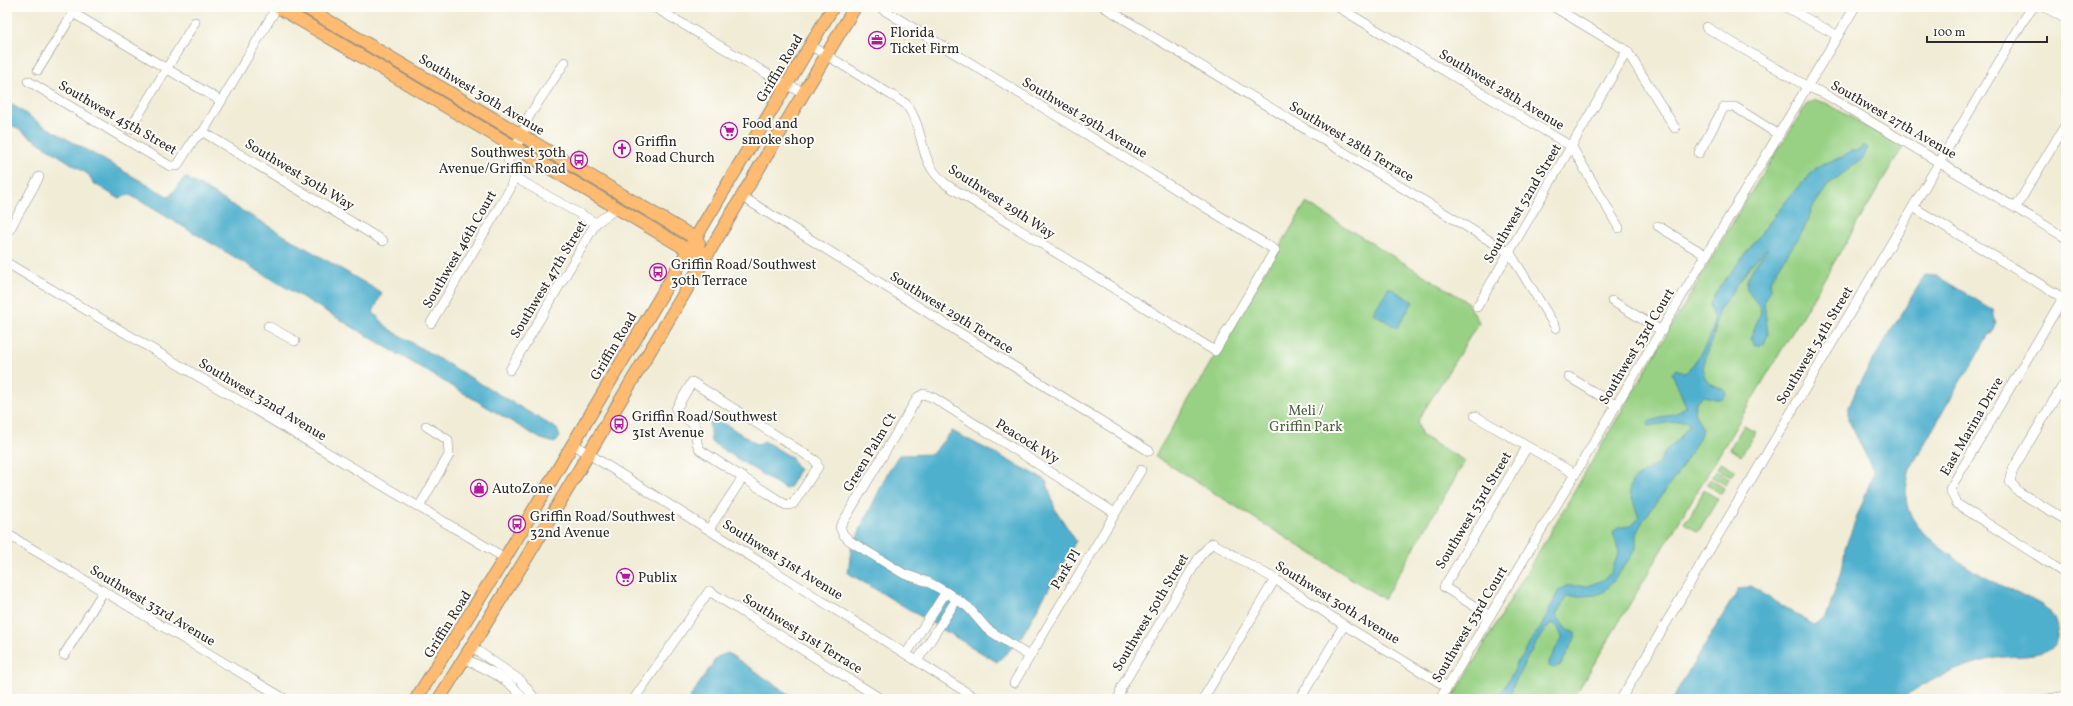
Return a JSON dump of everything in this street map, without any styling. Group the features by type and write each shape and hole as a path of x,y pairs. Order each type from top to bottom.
{"main road":[{"name":"Southwest 30th Avenue","path":"278,7 688,250 707,253"},
{"name":"Southwest 30th Avenue","path":"305,7 695,238 707,253"},
{"name":"Griffin Road","path":"416,699 505,558 833,7"},
{"path":"439,699 497,607 589,454 707,253 855,7"},
{"path":"497,607 507,577 505,558"}],"street":[{"name":"Southwest 45th Street","path":"28,82 170,166 177,166 194,139 203,132 278,7"},
{"path":"654,7 786,85 804,92"},
{"name":"Southwest 29th Avenue","path":"880,7 1275,250 1215,351"},
{"name":"Southwest 28th Terrace","path":"1104,7 1510,253 1556,328"},
{"name":"Southwest 28th Avenue","path":"1338,7 1572,147 1619,228"},
{"path":"1554,7 1627,51 1675,128"},
{"path":"1786,7 1838,36"},
{"name":"Southwest 53rd Court","path":"1440,699 1780,135 1855,7"},
{"name":"Southwest 54th Street","path":"1621,699 1913,207 2034,7"},
{"path":"2045,7 2066,19"},
{"path":"38,70 75,10 221,101"},
{"path":"130,129 195,22"},
{"name":"Southwest 27th Avenue","path":"1706,27 1808,87 1823,93 2016,206 2066,238"},
{"name":"Southwest 29th Way","path":"810,45 906,104 915,117 927,162 939,179 1215,351"},
{"name":"Southwest 52nd Street","path":"1477,307 1627,51"},
{"path":"565,62 529,116 522,136 508,159 514,177 596,223"},
{"path":"1699,153 1724,108 1735,107 1780,135"},
{"path":"2016,206 2066,124"},
{"name":"Southwest 30th Way","path":"203,132 383,241"},
{"path":"573,166 580,154"},
{"path":"7,234 39,177"},
{"name":"Southwest 46th Court","path":"431,323 510,189 514,177"},
{"name":"Southwest 29th Terrace","path":"741,196 1149,451"},
{"path":"1913,207 2064,295"},
{"name":"Southwest 47th Street","path":"510,370 596,223 607,213 617,208"},
{"path":"1658,226 1707,256"},
{"name":"Southwest 32nd Avenue","path":"7,263 505,558"},
{"name":"East Marina Drive","path":"2064,295 1950,489 1957,504 2066,574"},
{"path":"1612,301 1662,330"},
{"path":"268,326 295,341"},
{"path":"1569,378 1617,406"},
{"path":"2066,380 2013,469 2010,482 2019,492 2066,520"},
{"path":"692,382 696,383 816,461 818,467 798,499 793,504 786,505 743,477 700,450 695,425 678,413 676,409 692,382"},
{"name":"Peacock Wy","path":"924,394 934,398 1115,513"},
{"name":"Green Palm Ct","path":"924,394 918,397 840,527 843,534 850,541 904,574 928,582 946,592"},
{"path":"1475,416 1575,474"},
{"path":"419,507 449,455 450,449 448,440 426,426"},
{"name":"Southwest 31st Avenue","path":"573,444 976,699"},
{"name":"Southwest 53rd Street","path":"1490,616 1444,587 1527,447"},
{"name":"Park Pl","path":"1014,683 1141,470"},
{"path":"709,529 743,477"},
{"name":"Southwest 33rd Avenue","path":"7,534 285,699"},
{"name":"Southwest 30th Avenue","path":"1212,543 1275,579 1344,625 1447,687"},
{"name":"Southwest 50th Street","path":"1119,699 1121,688 1137,661 1200,556 1212,543"},
{"path":"1203,699 1275,579"},
{"name":"Southwest 31st Terrace","path":"634,699 709,591 881,699"},
{"path":"64,655 103,592"},
{"path":"906,654 946,592 968,607 987,629 1029,656"},
{"path":"917,661 957,599"},
{"path":"1300,699 1344,625"},
{"path":"472,647 521,680 534,699"},
{"path":"465,659 503,679 513,687 523,699"},
{"path":"2048,699 2066,696"}],"green space":[{"path":"1815,100 1826,103 1903,147 1573,699 1452,699 1743,205 1806,105"},
{"name":"Meli / Griffin Park","path":"1306,203 1466,301 1479,322 1417,422 1422,436 1465,461 1384,599 1155,456"},
{"path":"1744,425 1756,431 1741,456 1730,449"},
{"path":"1721,462 1735,470 1731,476 1717,468"},
{"path":"1716,470 1729,479 1726,485 1712,477"},
{"path":"1710,479 1724,488 1721,494 1707,485"},
{"path":"1704,490 1718,499 1698,532 1684,523 1688,517 1689,518"}],"water":[{"path":"7,101 41,124 169,197 185,177 382,293 373,312 389,329 557,429 560,437 555,443 541,439 130,195 118,198 93,183 89,175 7,122"},
{"path":"1863,145 1868,148 1863,158 1829,184 1813,207 1803,231 1770,280 1771,289 1764,302 1768,334 1764,344 1755,346 1750,339 1761,312 1757,303 1748,291 1747,281 1752,269 1767,248 1751,265 1718,312 1714,335 1708,349 1703,369 1705,378 1710,383 1724,390 1726,394 1724,398 1720,400 1703,396 1696,402 1694,412 1702,428 1700,437 1679,472 1644,519 1636,534 1636,549 1616,578 1604,592 1596,595 1566,597 1556,615 1566,629 1575,633 1575,638 1561,665 1553,668 1549,666 1549,662 1562,637 1557,626 1552,623 1547,627 1534,646 1508,699 1488,699 1501,693 1515,669 1516,662 1522,658 1534,635 1540,629 1559,590 1566,586 1587,586 1603,580 1611,573 1619,552 1613,533 1619,528 1631,526 1639,518 1630,493 1630,487 1633,480 1659,463 1667,449 1678,440 1689,425 1686,421 1677,421 1649,426 1648,422 1676,413 1686,406 1672,373 1676,369 1684,373 1687,371 1696,361 1709,339 1714,325 1710,304 1715,293 1790,196 1818,166 1842,157 1850,151 1859,151"},
{"path":"1925,275 1937,276 1993,310 1996,325 1991,334 1989,334 1967,373 1965,373 1910,469 1906,496 1907,505 1912,518 1922,531 1950,555 1983,576 2035,601 2048,610 2053,616 2056,624 2056,641 2047,651 2034,655 1995,658 1956,670 1927,683 1900,699 1672,699 1738,590 1751,586 1813,625 1826,618 1843,565 1845,548 1874,472 1848,419 1848,410 1858,385"},
{"path":"1389,287 1413,302 1397,328 1373,313"},
{"path":"713,416 758,445 764,441 791,457 799,470 789,488 785,489 711,442 709,420"},
{"path":"952,431 1046,480 1055,509 1076,541 1019,641 997,662 848,573 851,549 889,470 899,455 932,454"},
{"path":"728,653 796,699 689,699 717,657"}],"place":[{"name":"Florida Ticket Firm","path":"877,40"},
{"name":"Food and smoke shop","path":"729,131"},
{"name":"Griffin Road Church","path":"622,149"},
{"name":"Southwest 30th Avenue/Griffin Road","path":"579,160"},
{"name":"Griffin Road/Southwest 30th Terrace","path":"658,272"},
{"name":"Griffin Road/Southwest 31st Avenue","path":"619,424"},
{"name":"AutoZone","path":"479,488"},
{"name":"Griffin Road/Southwest 32nd Avenue","path":"517,524"},
{"name":"Publix","path":"625,577"}]}
